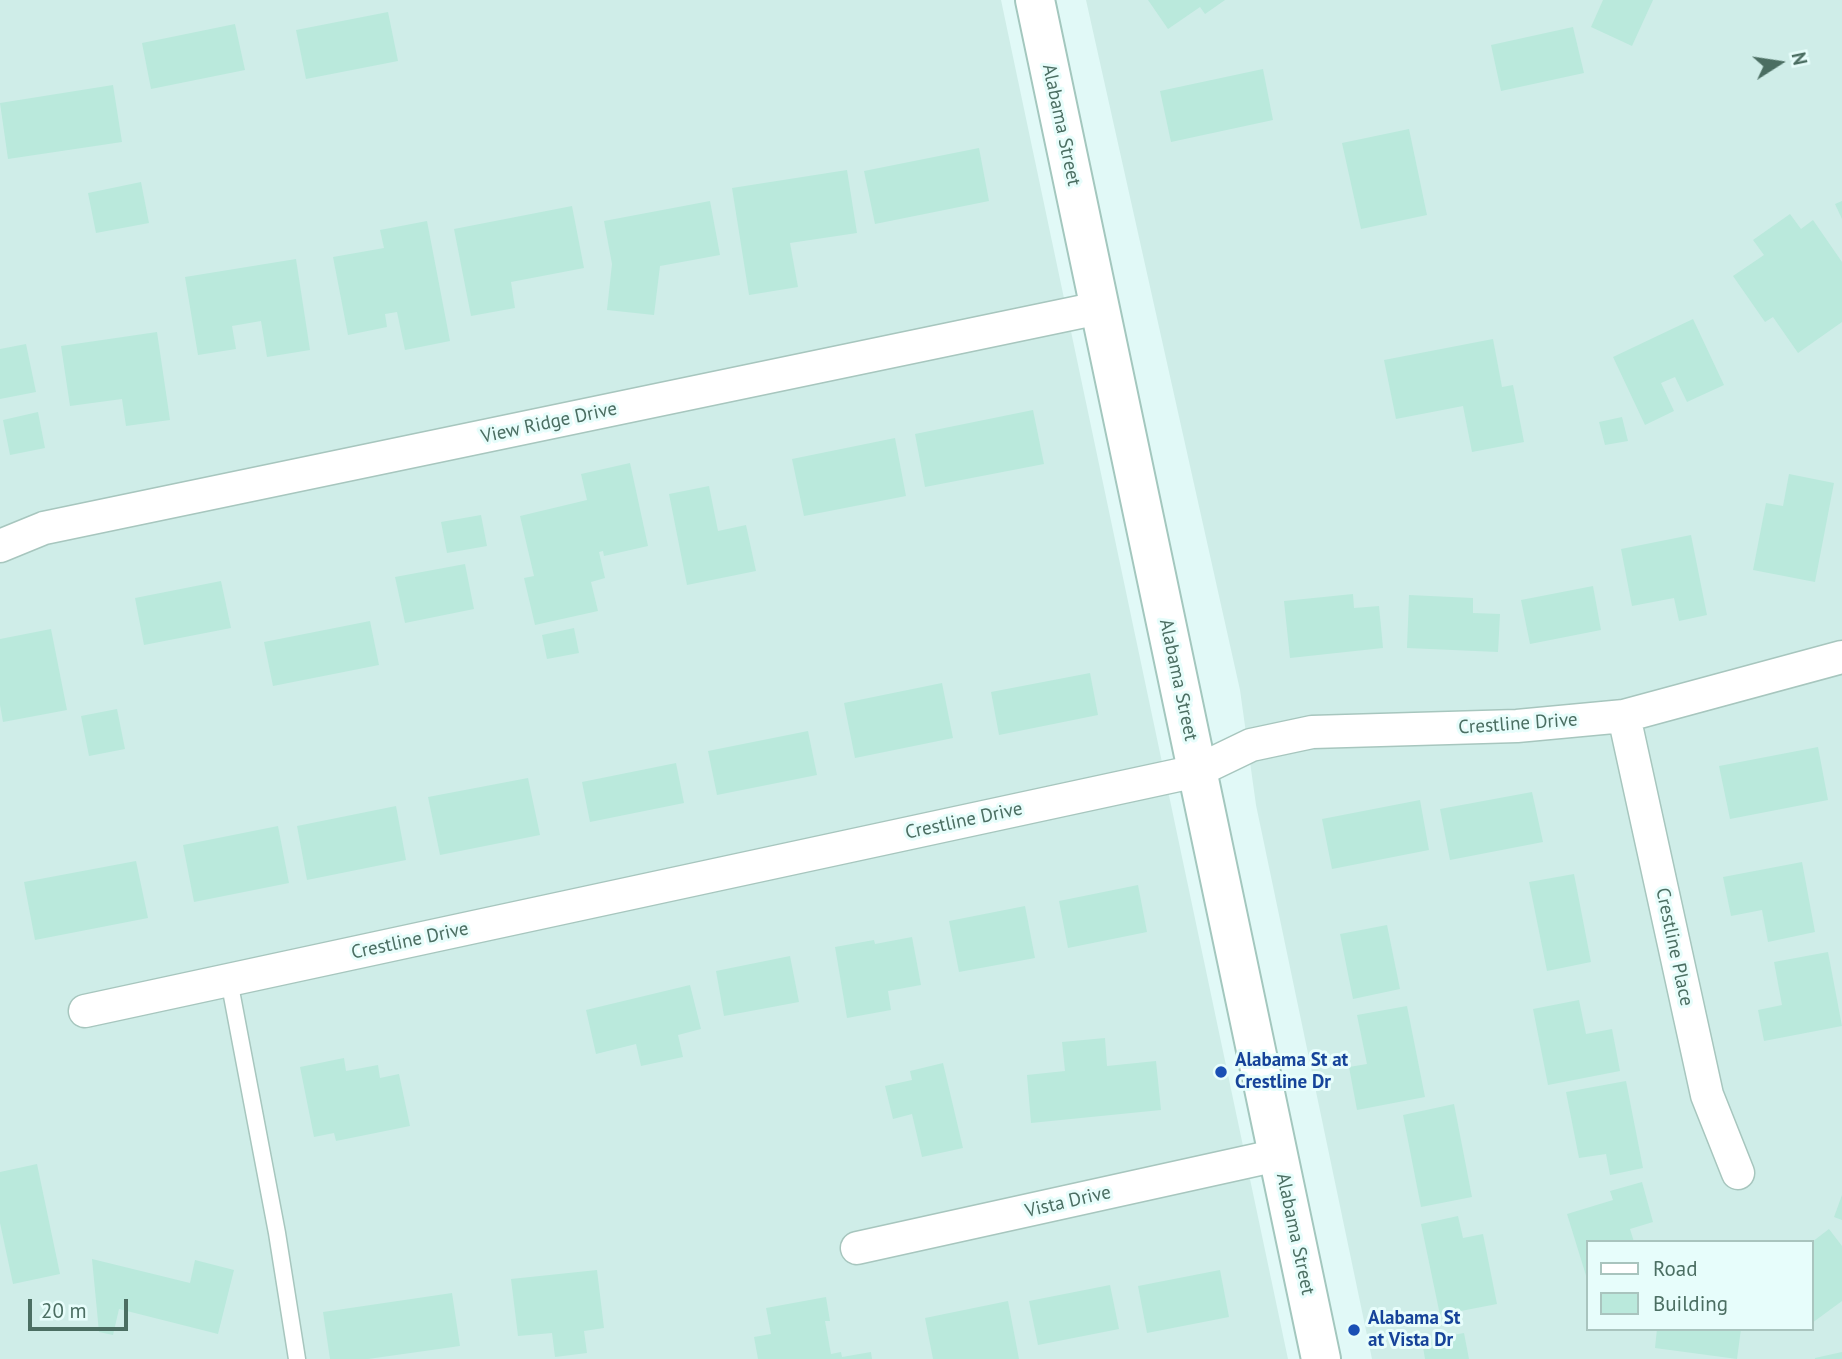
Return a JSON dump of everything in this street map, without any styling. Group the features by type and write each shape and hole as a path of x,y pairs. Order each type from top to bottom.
{"main road":[{"name":"Alabama Street","path":"1035,0 1321,1359"}],"street":[{"name":"View Ridge Drive","path":"0,546 44,528 1099,308"},
{"name":"Crestline Drive","path":"85,1011 1197,771 1251,745 1312,732 1517,726 1624,716 1842,657"},
{"name":"Crestline Place","path":"1624,716 1707,1095 1738,1173"},
{"name":"Vista Drive","path":"857,1248 1278,1155"}],"lane":[{"path":"229,980 277,1233 297,1359"}],"shaded area":[{"path":"0,0 1001,0 1288,1359 0,1359"},
{"path":"1086,0 1842,0 1842,1359 1372,1359 1256,805 1240,690"}],"building":[{"path":"1148,0 1225,0 1205,14 1200,7 1168,29"},
{"path":"1603,0 1653,0 1632,46 1591,27"},
{"path":"388,12 398,61 306,79 296,30"},
{"path":"235,24 245,70 151,89 142,43"},
{"path":"1573,27 1584,73 1501,91 1491,45"},
{"path":"1263,69 1273,120 1171,142 1160,91"},
{"path":"113,85 122,142 8,159 0,103"},
{"path":"1409,129 1427,215 1361,229 1342,143"},
{"path":"979,148 989,201 875,224 864,171"},
{"path":"847,170 857,233 790,243 798,287 749,295 732,188"},
{"path":"141,182 149,223 96,233 88,193"},
{"path":"710,201 720,255 660,266 654,315 607,310 612,264 604,221"},
{"path":"1842,201 1842,219 1835,204"},
{"path":"572,206 584,268 511,282 515,308 471,316 454,229"},
{"path":"1790,214 1801,229 1813,220 1842,262 1842,322 1798,353 1773,317 1765,322 1733,276 1764,255 1753,240"},
{"path":"427,221 450,341 405,350 397,312 385,314 387,327 348,335 333,257 384,248 380,230"},
{"path":"296,259 310,350 267,357 261,321 232,326 236,349 198,355 185,277"},
{"path":"1693,319 1724,385 1687,402 1675,377 1661,383 1674,411 1645,425 1613,357"},
{"path":"157,332 170,420 126,426 122,399 70,406 61,346"},
{"path":"1493,339 1502,387 1513,385 1524,442 1472,452 1463,406 1396,419 1384,360"},
{"path":"26,344 36,392 0,399 0,349"},
{"path":"1033,410 1044,464 925,487 915,434"},
{"path":"38,412 45,448 10,455 3,420"},
{"path":"1622,417 1628,441 1605,445 1599,422"},
{"path":"895,438 906,496 804,516 792,459"},
{"path":"630,463 648,546 604,556 603,551 599,552 605,578 591,582 598,611 535,625 524,578 534,576 520,516 587,500 581,474"},
{"path":"1789,474 1834,483 1815,582 1753,570 1766,503 1783,506"},
{"path":"709,486 718,531 746,525 756,571 687,585 669,494"},
{"path":"481,515 487,546 447,553 441,522"},
{"path":"1691,535 1707,615 1679,621 1674,598 1632,606 1621,549"},
{"path":"465,564 474,609 405,623 395,577"},
{"path":"221,581 231,628 144,645 135,598"},
{"path":"1593,586 1601,630 1530,644 1521,600"},
{"path":"1353,594 1354,608 1379,606 1383,648 1290,658 1284,601"},
{"path":"1409,595 1473,598 1473,613 1500,614 1498,652 1407,648"},
{"path":"370,621 379,665 273,686 264,642"},
{"path":"574,628 579,653 547,659 542,635"},
{"path":"51,629 67,710 3,722 0,705 0,639"},
{"path":"1090,673 1098,715 999,735 991,692"},
{"path":"942,683 953,738 855,758 844,703"},
{"path":"117,709 125,749 89,756 81,716"},
{"path":"808,731 817,775 717,795 708,751"},
{"path":"1818,747 1828,800 1730,819 1719,766"},
{"path":"676,763 684,803 590,822 582,782"},
{"path":"528,778 540,835 440,855 428,797"},
{"path":"1532,792 1543,842 1450,860 1440,809"},
{"path":"1420,800 1429,850 1332,869 1322,819"},
{"path":"396,806 406,860 307,880 297,826"},
{"path":"278,826 289,883 194,902 183,845"},
{"path":"136,861 148,918 35,940 24,882"},
{"path":"1802,862 1815,932 1768,942 1762,910 1731,916 1723,877"},
{"path":"1574,874 1591,962 1547,971 1529,882"},
{"path":"1138,885 1147,932 1068,948 1059,901"},
{"path":"1025,906 1035,958 959,972 949,921"},
{"path":"1387,925 1400,989 1353,999 1340,934"},
{"path":"912,937 921,985 888,991 891,1010 847,1018 835,947 874,940 875,944"},
{"path":"1828,952 1842,1026 1764,1041 1758,1010 1782,1005 1774,962"},
{"path":"790,956 799,1002 724,1016 716,971"},
{"path":"690,985 701,1029 678,1035 683,1057 641,1066 636,1044 596,1054 586,1010"},
{"path":"1579,1000 1586,1034 1612,1029 1620,1071 1548,1085 1533,1009"},
{"path":"1407,1006 1425,1097 1357,1110 1349,1067 1367,1064 1357,1015"},
{"path":"1105,1038 1107,1066 1156,1061 1161,1110 1031,1123 1027,1075 1065,1071 1062,1042"},
{"path":"344,1058 346,1071 378,1065 380,1078 399,1074 410,1126 336,1141 334,1133 314,1137 300,1067"},
{"path":"943,1063 963,1148 922,1157 912,1114 893,1119 885,1086 912,1080 910,1071"},
{"path":"1626,1081 1643,1168 1610,1175 1606,1154 1579,1158 1566,1092"},
{"path":"1454,1104 1472,1197 1421,1207 1403,1115"},
{"path":"37,1164 60,1274 13,1284 0,1223 0,1172"},
{"path":"1642,1182 1653,1222 1630,1229 1633,1240 1587,1240 1587,1279 1567,1214 1613,1200 1610,1191"},
{"path":"1842,1195 1842,1220 1834,1217"},
{"path":"1458,1216 1463,1238 1483,1234 1497,1304 1440,1315 1421,1224"},
{"path":"1829,1229 1842,1246 1842,1301 1814,1322 1814,1240"},
{"path":"92,1259 190,1283 195,1260 234,1270 218,1334 119,1309 113,1335 99,1332"},
{"path":"597,1270 604,1328 584,1331 587,1353 555,1357 552,1333 518,1336 511,1279"},
{"path":"1220,1270 1229,1317 1147,1333 1138,1286"},
{"path":"1110,1285 1119,1329 1038,1345 1029,1301"},
{"path":"452,1293 460,1346 368,1359 330,1359 323,1312"},
{"path":"826,1297 830,1321 825,1321 831,1354 841,1352 842,1357 871,1352 872,1359 758,1359 754,1337 771,1334 766,1308"},
{"path":"1008,1301 1019,1359 933,1359 925,1318"},
{"path":"1657,1331 1741,1331 1737,1359 1655,1348"},
{"path":"1464,1333 1469,1359 1425,1359 1422,1341"},
{"path":"1842,1352 1842,1359 1815,1359 1815,1358"}],"place":[{"name":"Alabama St at Crestline Dr","path":"1221,1072"},
{"name":"Alabama St at Vista Dr","path":"1354,1330"}]}
